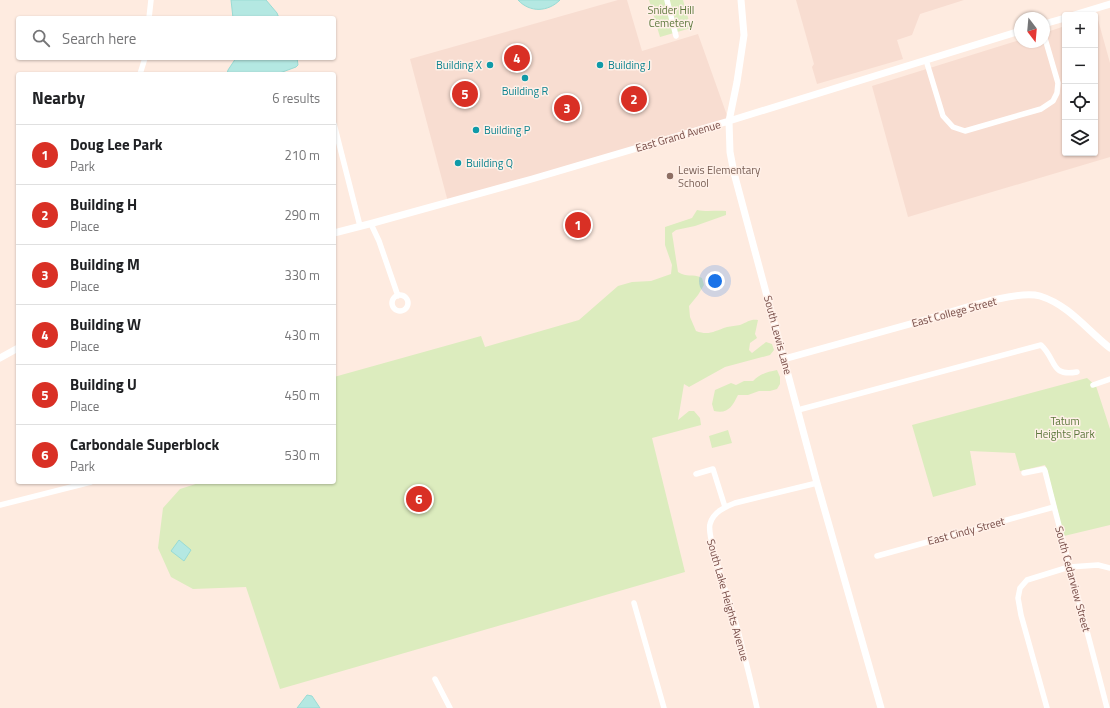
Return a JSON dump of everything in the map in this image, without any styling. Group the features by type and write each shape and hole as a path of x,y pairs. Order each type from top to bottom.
{"street":[{"path":"149,16 151,0"},
{"path":"666,0 676,36"},
{"name":"South Lewis Lane","path":"741,0 744,35 729,121 730,152 734,173 817,483 881,708"},
{"path":"1084,12 1110,4"},
{"path":"1050,22 1062,19"},
{"name":"East Grand Avenue","path":"336,232 540,177 729,121 1014,33"},
{"path":"926,60 943,116 953,127 965,131 1041,109 1053,101 1057,94 1058,83 1048,48"},
{"path":"141,72 144,60"},
{"path":"336,132 360,226"},
{"path":"371,224 379,241 398,296"},
{"name":"East College Street","path":"784,359 1021,294 1039,296 1057,304 1076,317 1110,348"},
{"path":"798,410 1041,346 1046,351 1057,370 1066,374 1077,372"},
{"path":"0,358 16,349"},
{"path":"1093,385 1110,379"},
{"path":"696,474 714,469 724,507 817,483"},
{"name":"South Cedarview Street","path":"1024,473 1044,469 1046,471 1069,567 1106,708"},
{"path":"0,505 83,484"},
{"name":"South Lake Heights Avenue","path":"724,507 713,516 709,530 737,628 757,708"},
{"name":"East Cindy Street","path":"877,556 1054,507"},
{"path":"1047,708 1021,615 1018,598 1020,588 1027,580 1069,567 1098,565 1110,568"},
{"path":"634,603 664,708"},
{"name":"South Lewis Lane","path":"869,666 876,708"},
{"path":"435,679 450,708"}],"shaded area":[{"path":"618,0 627,0 642,51 698,34 729,121 448,202 410,59"},
{"path":"796,0 964,0 920,14 912,35 897,40 903,59 817,84 812,67 814,64"},
{"path":"1098,20 1110,63 1110,157 908,217 872,86 1014,42 1014,48 1050,48 1050,31 1062,27 1062,156 1098,156"}],"green space":[{"name":"Snider Hill Cemetery","path":"649,0 683,0 691,28 660,37"},
{"path":"697,210 726,211 726,215 695,226 676,230 672,233 678,272 684,275 702,278 704,285 689,306 690,317 696,331 708,333 727,327 740,325 751,320 758,320 755,334 757,338 750,343 749,350 752,353 766,342 772,344 774,350 770,355 725,367 689,387 684,384 678,420 689,411 694,411 700,418 701,425 652,438 685,572 280,689 246,587 193,589 171,577 158,548 163,508 180,489 196,484 336,484 336,376 481,336 485,347 579,320 618,286 632,282 651,281 671,274 672,265 665,245 665,227 692,218"},
{"path":"777,370 780,377 780,384 777,389 770,391 759,391 748,395 738,395 729,409 719,412 714,411 712,404 715,390 731,383 736,385 744,381 753,381 764,374"},
{"name":"Tatum Heights Park","path":"1087,378 1096,386 1110,429 1110,525 1064,536 1045,465 1020,471 1015,453 970,451 976,485 933,497 912,425"},
{"path":"728,430 732,443 712,448 709,436"}],"water":[{"path":"231,0 266,0 278,16 233,16"},
{"path":"518,0 560,0 545,9 533,9"},
{"path":"235,60 297,60 298,65 282,72 228,72"},
{"path":"179,540 191,550 184,561 171,551"},
{"path":"307,695 312,696 320,708 297,708"}],"place":[{"name":"Building W","path":"517,58"},
{"name":"Building X","path":"490,65"},
{"name":"Building J","path":"600,65"},
{"name":"Building R","path":"525,78"},
{"name":"Building U","path":"465,94"},
{"name":"Building H","path":"634,99"},
{"name":"Building M","path":"567,108"},
{"name":"Building P","path":"476,130"},
{"name":"Building Q","path":"458,163"},
{"name":"Lewis Elementary School","path":"670,176"},
{"name":"Doug Lee Park","path":"578,225"},
{"name":"Carbondale Superblock","path":"419,499"}]}
